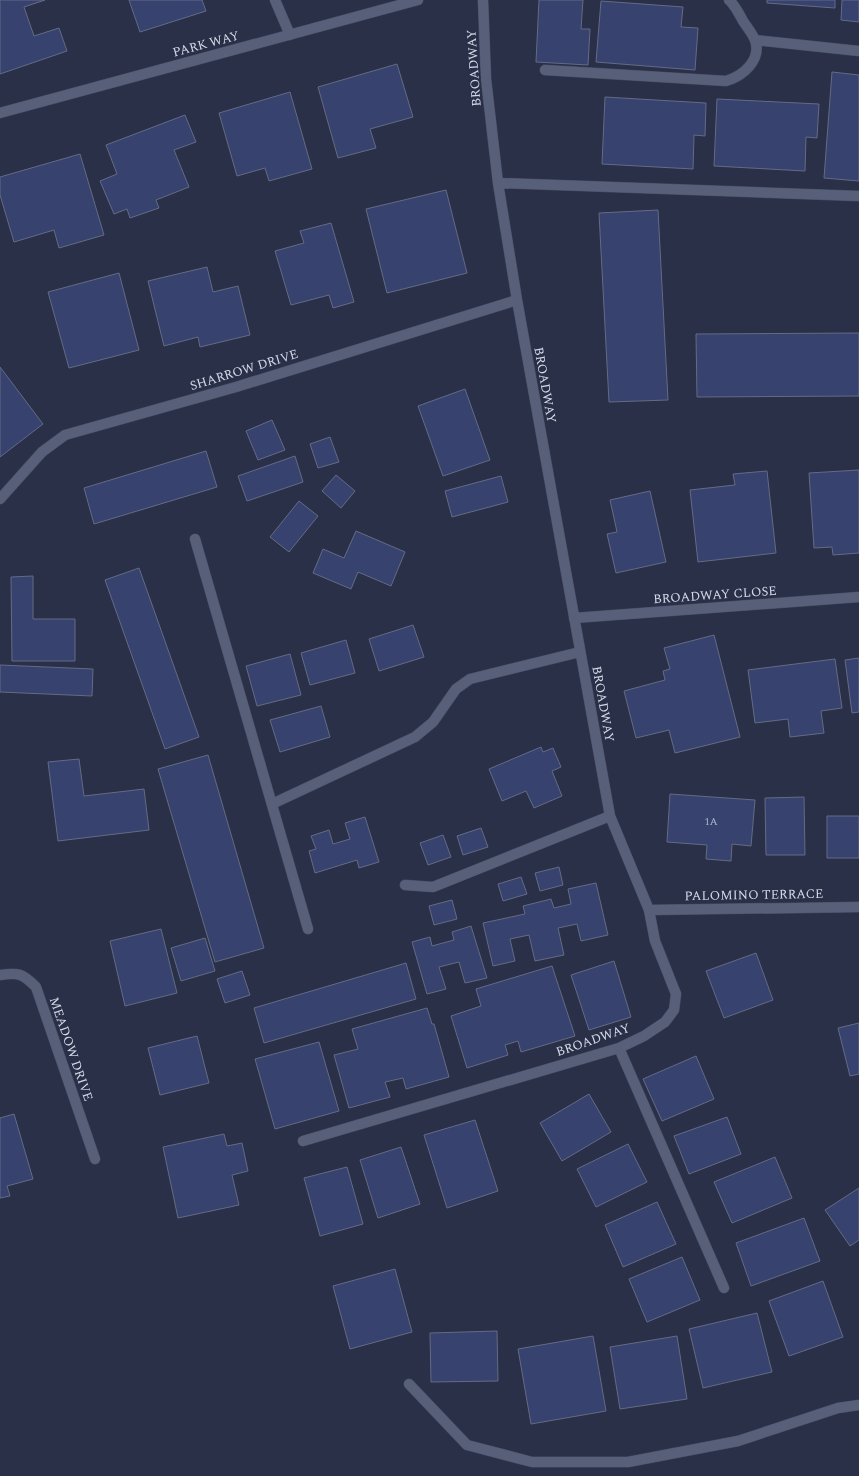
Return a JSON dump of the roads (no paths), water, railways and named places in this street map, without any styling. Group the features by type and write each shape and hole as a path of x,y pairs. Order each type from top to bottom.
{"street":[{"path":"275,0 290,35"},
{"name":"PARK WAY","path":"0,113 418,0"},
{"name":"BROADWAY","path":"303,1141 619,1048 644,1036 665,1022 674,1010 676,994 655,941 649,910 610,816 517,300 498,183 486,79 483,0"},
{"path":"545,70 726,81 736,78 746,71 752,62 756,51 755,40 729,0"},
{"path":"755,40 859,51"},
{"path":"498,183 859,196"},
{"name":"SHARROW DRIVE","path":"0,499 42,452 65,435 236,387 517,300"},
{"path":"195,539 308,929"},
{"name":"BROADWAY CLOSE","path":"574,618 859,597"},
{"path":"272,804 415,737 433,722 456,689 470,679 580,652"},
{"path":"405,885 433,887 610,816"},
{"name":"PALOMINO TERRACE","path":"649,910 859,907"},
{"name":"MEADOW DRIVE","path":"0,975 15,972 25,976 36,987 94,1159"},
{"path":"619,1048 724,1288"},
{"path":"409,1384 467,1445 532,1462 628,1462 738,1441 838,1408 859,1405"}]}
